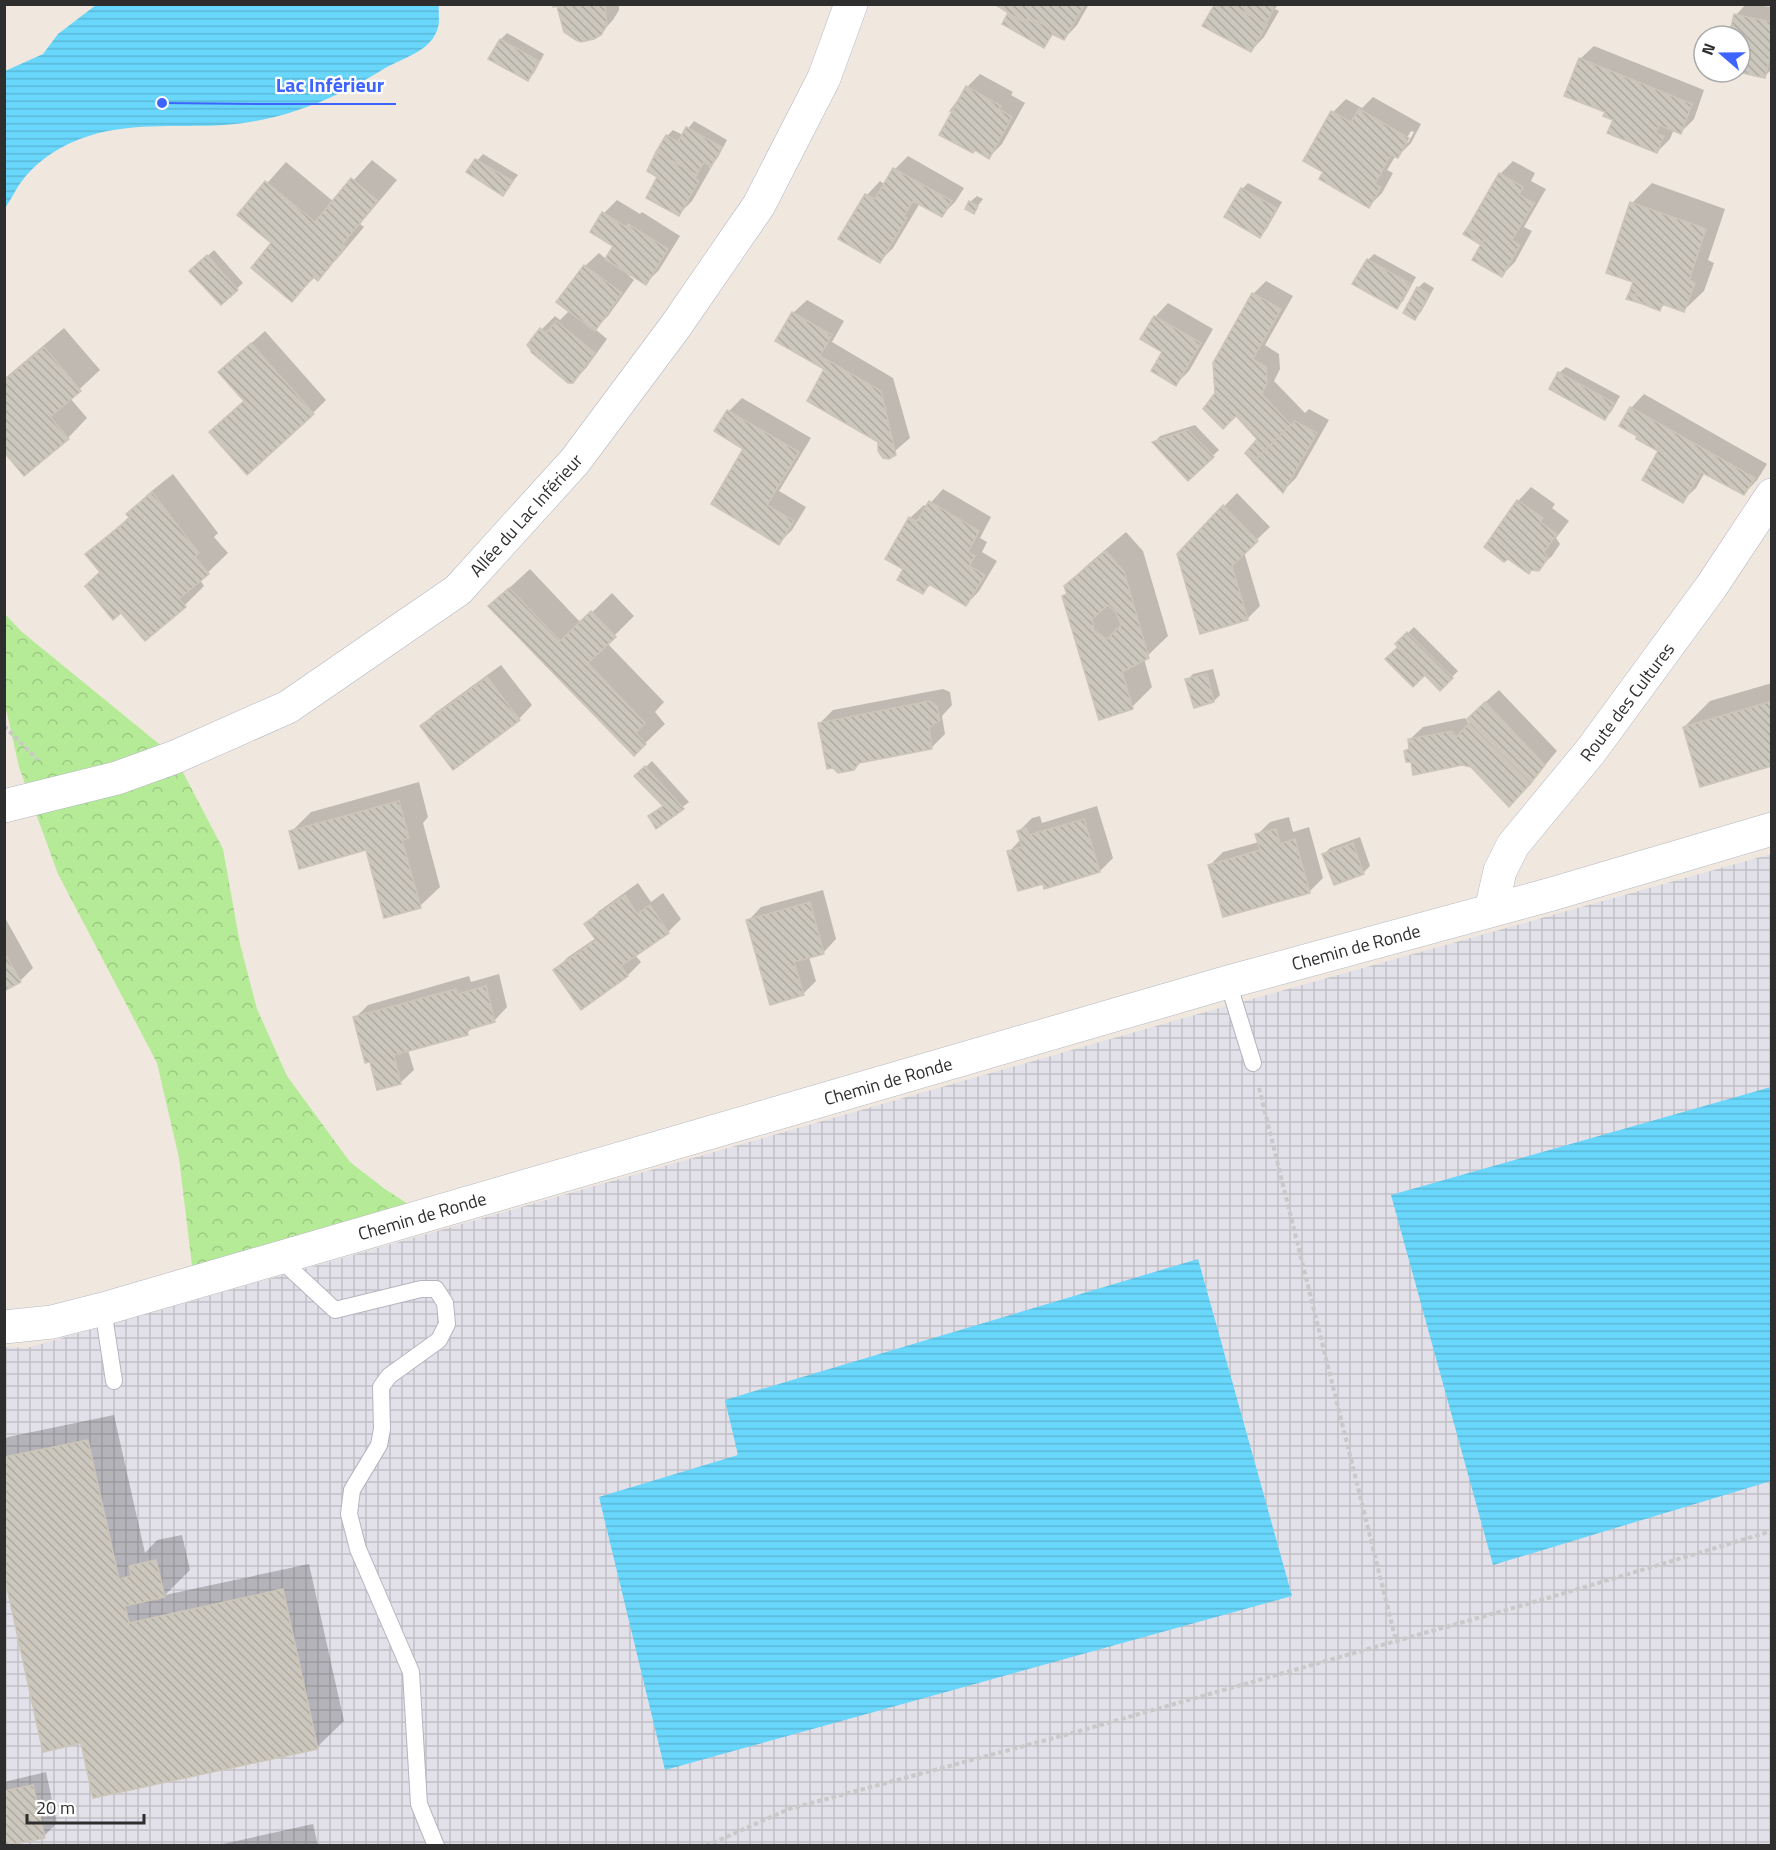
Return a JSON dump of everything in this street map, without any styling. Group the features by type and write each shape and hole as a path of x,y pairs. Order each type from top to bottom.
{"street":[{"name":"Allée du Lac Inférieur","path":"4,806 127,775 175,757 288,707 458,590 575,461 675,327 759,205 825,78 851,4"},
{"name":"Route des Cultures","path":"1491,910 1500,871 1513,845 1611,725 1711,587 1772,495"},
{"name":"Chemin de Ronde","path":"4,1327 52,1322 103,1310 1228,982 1552,894 1772,829"}],"lane":[{"path":"1228,982 1253,1063"},
{"path":"279,1258 335,1310 422,1289 436,1289 445,1304 447,1324 439,1340 389,1376 381,1388 382,1429 379,1445 352,1490 349,1514 358,1548 411,1672 418,1804 436,1845"},
{"path":"103,1310 114,1380"}],"path":[{"path":"1253,1063 1396,1641"},
{"path":"706,1845 789,1809 1065,1735 1772,1531"}],"shaded area":[{"path":"1771,854 1771,1845 5,1846 5,1347 27,1348 1191,1016"}],"green space":[{"path":"4,613 22,632 175,757 223,849 240,944 257,1009 287,1076 350,1162 385,1189 425,1215 194,1282 179,1158 157,1063 58,874 19,767 5,709"}],"water":[{"path":"439,4 439,22 435,36 415,53 345,91 287,114 224,125 133,127 98,133 80,139 54,152 31,170 5,208 5,71 43,54 58,34 96,5"},
{"path":"1771,1087 1771,1481 1493,1565 1391,1195"},
{"path":"1198,1259 1292,1596 665,1770 599,1497 738,1455 725,1400"}],"building":[{"path":"553,4 605,4 607,25 601,35 581,42 564,32 557,6 553,7"},
{"path":"994,4 1085,4 1064,40 1052,34 1054,31 1034,19 1032,22 1027,19 1025,23"},
{"path":"1215,4 1229,4 1267,25 1251,52 1202,26"},
{"path":"1229,4 1268,4 1274,8 1266,24"},
{"path":"1008,13 1025,23 1027,19 1032,22 1034,19 1054,31 1044,48 1002,24"},
{"path":"1734,14 1772,22 1772,48 1765,78 1752,75 1752,24 1732,24"},
{"path":"500,39 539,61 528,81 488,59"},
{"path":"1579,58 1692,104 1681,134 1659,125 1656,133 1664,136 1657,153 1607,133 1613,120 1603,116 1605,112 1564,96"},
{"path":"966,86 1001,106 999,109 1012,117 989,159 975,150 973,153 939,135"},
{"path":"1359,109 1409,138 1398,158 1391,155 1375,184 1381,187 1369,208 1319,179 1323,172 1303,161 1331,111 1351,122"},
{"path":"686,127 722,147 711,167 704,162 697,175 656,152 666,135 678,142"},
{"path":"656,152 697,175 695,179 699,181 679,216 646,198 657,177 647,171"},
{"path":"475,159 513,181 503,196 466,172"},
{"path":"893,168 952,201 942,217 913,201 904,216 907,218 880,263 838,239 865,194 875,199"},
{"path":"1499,173 1523,187 1519,195 1534,203 1512,240 1520,245 1502,277 1472,260 1485,237 1468,227"},
{"path":"351,178 378,201 342,245 345,247 318,281 313,277 292,302 251,268 271,243 237,215 265,181 315,222"},
{"path":"1241,188 1277,208 1260,238 1224,217"},
{"path":"969,201 978,206 974,214 965,209"},
{"path":"1630,202 1706,229 1689,280 1695,283 1684,312 1662,304 1660,311 1643,304 1645,298 1629,293 1633,282 1606,273"},
{"path":"602,212 626,227 628,224 668,249 646,285 605,259 613,246 590,232"},
{"path":"1468,227 1485,237 1481,245 1463,234"},
{"path":"207,255 238,290 221,305 189,271"},
{"path":"1367,259 1411,284 1397,309 1352,284"},
{"path":"584,265 622,293 595,331 556,302"},
{"path":"1417,287 1429,294 1415,320 1403,313"},
{"path":"1252,293 1281,309 1253,359 1266,367 1267,383 1262,394 1291,425 1253,462 1245,453 1257,439 1236,416 1223,429 1203,409 1215,393 1213,363"},
{"path":"1629,293 1645,298 1643,304 1626,299"},
{"path":"792,312 832,335 820,356 881,391 896,455 889,459 883,458 878,451 878,442 807,401 824,369 775,341"},
{"path":"1154,316 1201,343 1176,386 1151,371 1162,352 1140,339"},
{"path":"556,321 595,353 573,383 568,383 531,352 527,345 540,328 546,333"},
{"path":"251,343 314,414 247,475 209,432 244,401 218,372"},
{"path":"44,347 81,391 50,417 69,439 24,476 4,452 4,380"},
{"path":"1558,372 1614,403 1605,420 1549,389"},
{"path":"1630,407 1755,478 1744,495 1701,472 1683,503 1642,480 1658,451 1619,426"},
{"path":"727,410 799,452 767,505 794,521 779,545 711,504 743,449 714,431"},
{"path":"1295,421 1317,433 1283,493 1253,462"},
{"path":"1188,430 1214,457 1188,481 1152,442"},
{"path":"152,492 199,553 195,557 209,574 179,599 186,607 145,641 121,613 113,620 85,586 100,572 85,554 130,518 126,514"},
{"path":"1517,500 1543,518 1540,522 1557,534 1544,552 1548,558 1539,571 1531,570 1529,574 1508,559 1504,562 1484,547"},
{"path":"929,501 979,531 968,552 975,556 969,566 985,575 966,606 929,584 923,594 897,580 903,569 885,559 909,517 917,521"},
{"path":"1223,505 1258,541 1232,566 1248,620 1200,634 1177,554"},
{"path":"1106,551 1124,571 1149,658 1122,672 1133,709 1099,720 1062,596 1067,594 1064,586","holes":["1108,605 1116,612 1121,625 1107,639 1094,630 1092,619"]},
{"path":"509,588 560,641 591,611 616,637 588,663 645,723 636,733 646,744 634,756 488,606"},
{"path":"1407,632 1453,678 1440,691 1395,644"},
{"path":"1398,647 1425,675 1413,687 1385,659"},
{"path":"1207,674 1214,702 1194,708 1185,679"},
{"path":"487,677 520,720 453,770 420,726"},
{"path":"929,701 937,706 940,720 929,728 932,749 859,763 854,770 838,773 833,768 827,769 818,723"},
{"path":"1772,701 1772,766 1700,787 1683,727"},
{"path":"1485,702 1545,765 1530,784 1467,719"},
{"path":"1470,722 1530,784 1509,807 1471,767 1462,765 1413,775 1411,762 1406,762 1404,751 1409,749 1408,739 1452,731 1456,737"},
{"path":"645,766 684,809 656,829 648,816 663,806 634,776"},
{"path":"399,801 409,838 402,840 421,908 384,918 366,850 299,869 289,831"},
{"path":"1084,819 1100,872 1044,889 1043,884 1018,891 1007,851 1022,847 1017,831 1026,828 1029,835"},
{"path":"1276,829 1280,844 1295,839 1310,893 1223,917 1208,865 1260,850 1255,834"},
{"path":"1353,843 1364,874 1334,885 1322,854"},
{"path":"625,895 637,914 650,905 669,933 621,966 628,976 581,1010 553,970 596,940 584,924"},
{"path":"810,902 824,954 794,962 804,995 770,1005 746,920"},
{"path":"4,952 21,982 4,991"},
{"path":"486,986 495,1022 467,1030 468,1035 394,1055 401,1084 377,1090 370,1062 365,1063 353,1017 456,989 458,994"},
{"path":"88,1440 119,1579 131,1576 129,1566 156,1560 165,1597 125,1606 129,1623 283,1589 318,1749 93,1798 81,1743 43,1752 4,1574 4,1457"},
{"path":"33,1785 45,1838 4,1846 4,1791"}],"place":[{"name":"Lac Inférieur","path":"162,103"}]}
